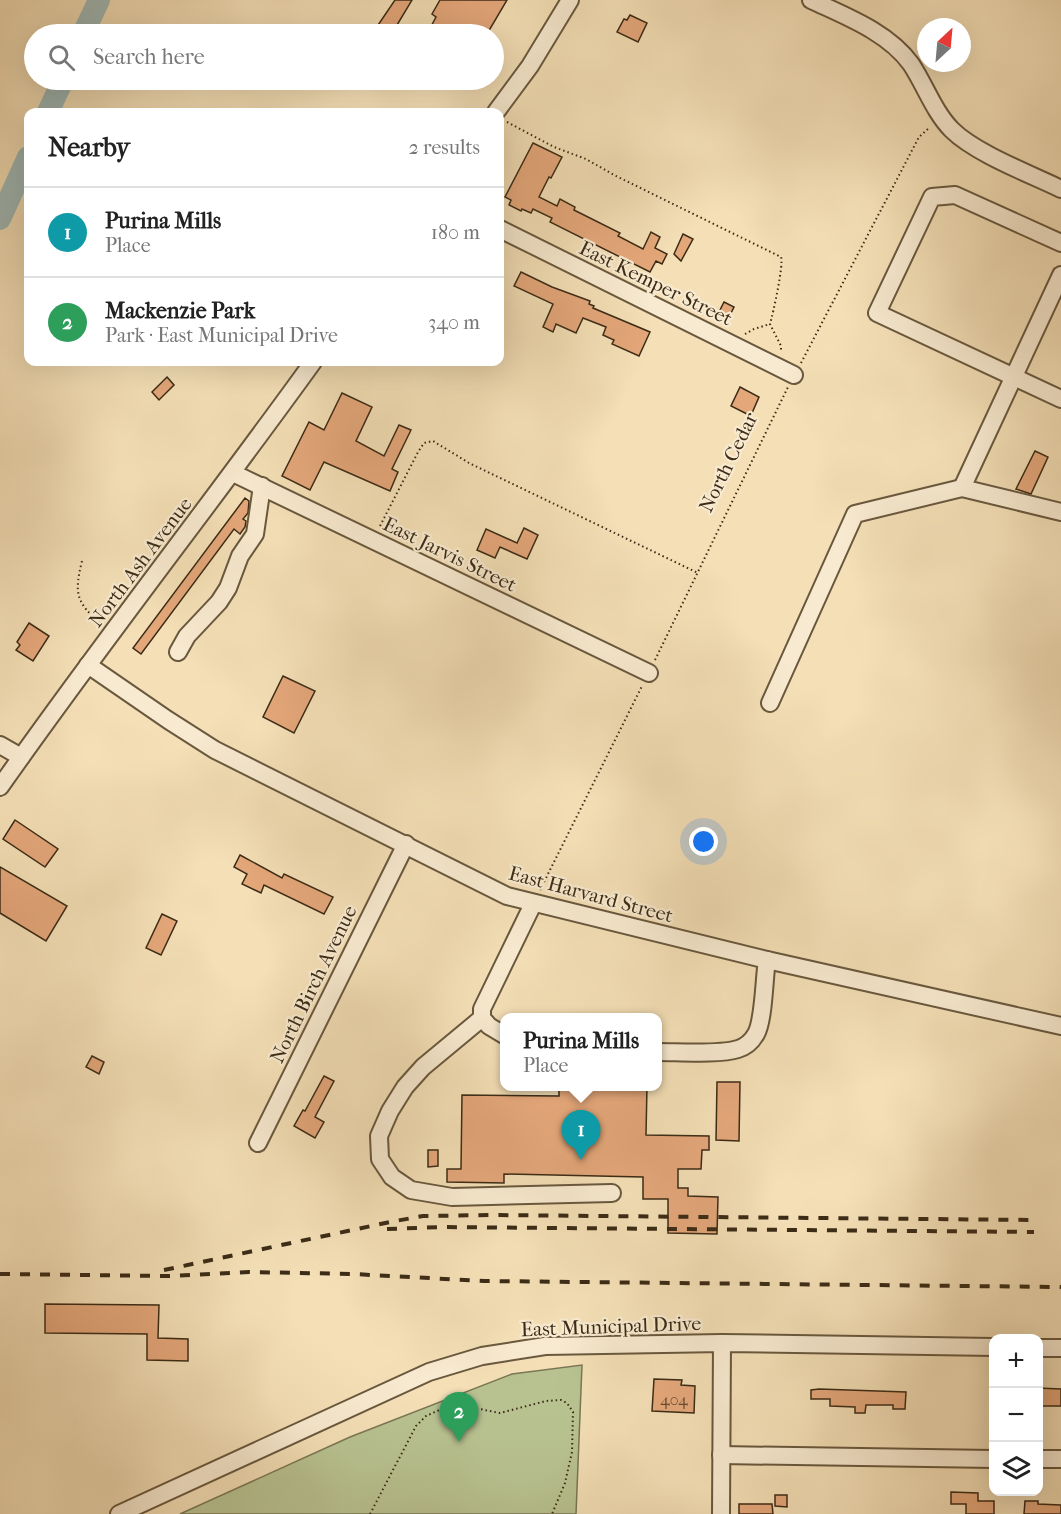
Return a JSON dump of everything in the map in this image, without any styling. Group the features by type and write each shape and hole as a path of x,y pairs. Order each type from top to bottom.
{"street":[{"path":"499,108 530,66 570,0"},
{"path":"811,0 860,24 900,50 944,120 952,130 970,144 1061,189"},
{"path":"1061,243 955,195 932,197 877,313 1061,399"},
{"name":"East Kemper Street","path":"504,231 794,375"},
{"path":"962,488 1061,275"},
{"name":"North Ash Avenue","path":"0,787 310,366"},
{"name":"East Jarvis Street","path":"233,473 649,673"},
{"path":"178,652 187,636 219,602 228,588 240,556 255,534 262,486"},
{"path":"771,703 855,514 962,488 1061,512"},
{"name":"East Harvard Street","path":"88,665 215,750 507,896 767,960 1061,1026"},
{"path":"0,745 21,757"},
{"name":"North Birch Avenue","path":"258,1143 406,844"},
{"path":"500,1033 489,1026 482,1018 482,1009 533,904"},
{"path":"662,1052 737,1050 747,1045 756,1034 759,1023 767,960"},
{"path":"482,1018 423,1067 405,1087 390,1111 380,1136 380,1159 392,1177 411,1190 452,1197 612,1193"},
{"path":"720,1514 722,1343"},
{"name":"East Municipal Drive","path":"119,1514 429,1372 513,1350 545,1346 722,1343 989,1347"},
{"path":"1043,1348 1061,1348"},
{"path":"721,1455 989,1458"},
{"path":"1043,1459 1061,1460"}],"path":[{"path":"504,119 554,147 586,159 781,257 783,261 770,324 781,346 777,367"},
{"name":"North Cedar","path":"533,904 649,673 794,375 919,137 927,129 944,120"},
{"path":"731,344 754,329 770,324"},
{"path":"374,540 401,481 418,452 424,443 433,441 469,463 698,573"},
{"path":"82,561 77,581 77,594 84,609 111,634"},
{"path":"370,1514 416,1426 426,1416 446,1407 459,1405 500,1413 556,1400 567,1403 572,1409 572,1452 565,1483 552,1514"}],"green space":[{"path":"582,1365 576,1514 180,1514 350,1437 512,1374"}],"building":[{"path":"395,0 412,0 398,24 379,24"},
{"path":"440,0 507,0 493,24 432,24 436,17 432,14"},
{"path":"630,15 647,23 638,42 617,32 624,19 627,20"},
{"path":"533,143 562,157 539,197 557,206 560,199 575,207 574,210 620,233 618,236 643,249 651,232 660,237 655,248 667,254 662,264 656,261 650,272 550,222 552,218 533,209 531,213 509,205 511,200 505,197"},
{"path":"683,234 693,239 681,261 674,254"},
{"path":"521,272 552,287 590,301 589,304 594,306 593,308 650,332 639,356 612,344 614,340 603,335 606,327 583,318 576,333 556,324 553,332 543,327 553,304 514,286"},
{"path":"724,302 734,307 729,317 719,312"},
{"path":"167,377 174,385 159,400 152,392"},
{"path":"740,387 759,397 752,413 747,414 731,406"},
{"path":"342,393 372,407 356,441 384,456 399,425 411,430 392,469 398,472 390,491 324,462 310,490 282,476 309,422 324,430"},
{"path":"1035,451 1048,457 1031,494 1016,489"},
{"path":"245,498 249,501 248,513 243,519 246,521 245,527 240,534 234,529 141,654 133,648"},
{"path":"524,528 538,535 527,559 500,547 495,558 477,550 486,529 517,543"},
{"path":"29,623 49,636 33,661 16,650 20,645 17,642"},
{"path":"283,676 315,691 294,733 263,717"},
{"path":"15,820 58,849 45,867 3,839"},
{"path":"240,855 282,878 284,874 333,897 324,914 264,885 261,893 242,884 247,874 234,867"},
{"path":"0,867 67,906 46,941 0,913"},
{"path":"162,914 177,921 161,955 146,948"},
{"path":"92,1056 104,1062 99,1074 86,1067"},
{"path":"324,1076 334,1081 315,1117 324,1122 315,1138 294,1126"},
{"path":"717,1082 740,1082 739,1141 716,1140"},
{"path":"559,1091 647,1091 646,1135 709,1136 709,1150 702,1150 701,1169 678,1169 678,1188 688,1188 688,1196 718,1197 717,1234 668,1233 668,1199 643,1199 643,1177 504,1174 504,1183 447,1182 447,1169 461,1169 462,1095 559,1096"},
{"path":"428,1150 438,1150 438,1166 428,1167"},
{"path":"45,1304 159,1305 158,1338 188,1339 188,1361 147,1360 147,1334 45,1333"},
{"path":"654,1379 682,1380 681,1385 695,1386 694,1413 652,1411"},
{"path":"1043,1388 1061,1389 1061,1406 1043,1406"},
{"path":"811,1390 906,1392 905,1409 893,1409 893,1405 866,1405 865,1413 855,1413 855,1407 830,1406 830,1399 811,1399"},
{"path":"951,1492 978,1493 978,1501 994,1501 994,1514 966,1514 966,1504 951,1504"},
{"path":"775,1495 787,1495 787,1507 775,1506"},
{"path":"1025,1501 1061,1505 1061,1514 1024,1514"},
{"path":"739,1504 772,1504 773,1514 739,1514"}],"waterway":[{"path":"88,24 99,0"},
{"path":"50,108 58,90"},
{"path":"0,219 24,166"}],"railway":[{"path":"164,1270 423,1216 1034,1220"},
{"path":"387,1229 441,1227 1034,1232"},
{"path":"0,1274 169,1276 249,1272 353,1274 484,1281 1061,1287"}],"place":[{"name":"Purina Mills","path":"581,1160"},
{"name":"Mackenzie Park","path":"459,1442"}]}
